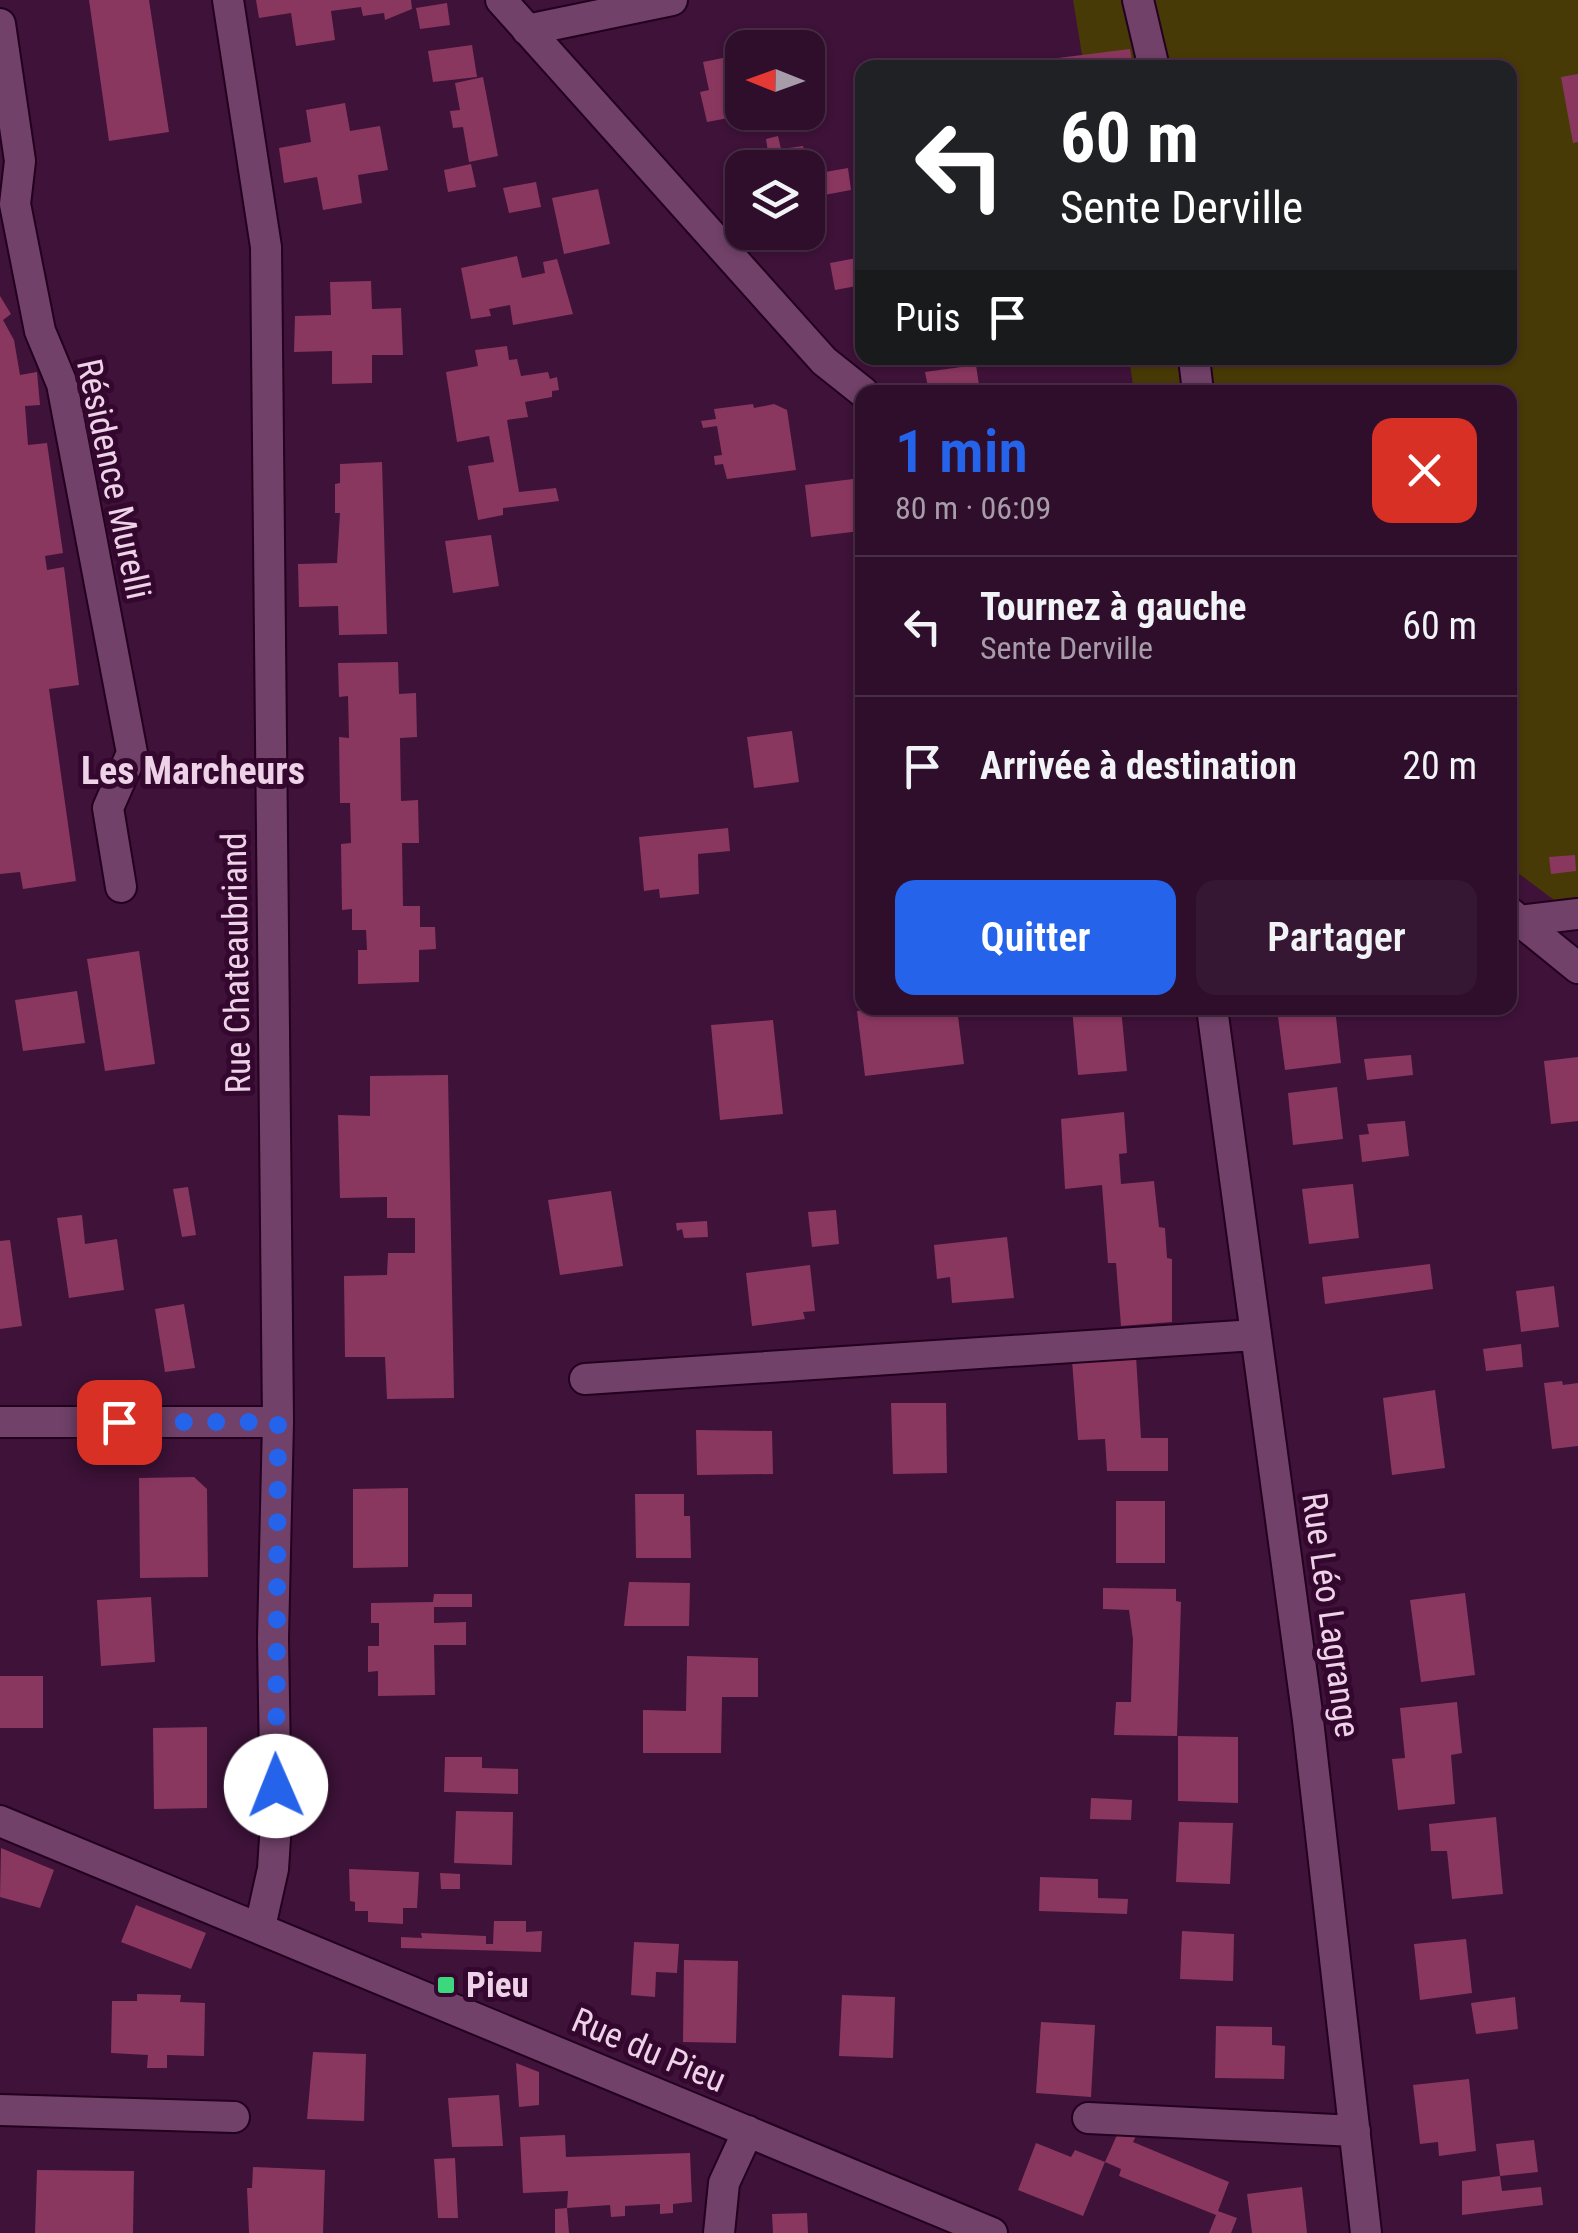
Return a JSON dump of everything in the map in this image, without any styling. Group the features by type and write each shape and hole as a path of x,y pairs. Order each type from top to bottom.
{"street":[{"name":"Rue Chateaubriand","path":"228,0 266,247 278,1422 273,1638 276,1823 273,1869 260,1927"},
{"path":"501,0 824,360 855,385"},
{"path":"527,30 672,0"},
{"path":"1138,0 1152,60"},
{"name":"Résidence Murelli","path":"0,24 20,161 15,204 40,331 62,384 132,753 108,808 121,887"},
{"path":"1517,917 1578,914"},
{"path":"1517,919 1578,968"},
{"name":"Rue Léo Lagrange","path":"1213,1015 1308,1720 1366,2233"},
{"path":"585,1379 1254,1335"},
{"path":"0,1422 278,1422"},
{"name":"Rue du Pieu","path":"0,1822 992,2233"},
{"path":"0,2110 234,2117"},
{"path":"1088,2118 1355,2131"},
{"path":"719,2233 724,2183 748,2131"}],"shaded area":[{"path":"1073,0 1578,0 1578,918 1517,872 1517,385 1133,385 1130,365 1517,365 1517,60 1083,60"}],"building":[{"path":"89,0 149,0 169,132 109,141"},
{"path":"256,0 411,0 412,9 385,20 384,13 363,16 361,7 331,11 335,40 296,46 291,13 259,18"},
{"path":"447,3 450,25 420,29 416,8"},
{"path":"472,45 477,77 433,82 428,51"},
{"path":"1130,49 1132,60 1042,60"},
{"path":"725,57 725,119 707,122 700,92 709,90 703,62"},
{"path":"1578,74 1578,142 1573,143 1561,77"},
{"path":"483,77 498,156 469,162 463,127 453,128 450,111 460,110 455,83"},
{"path":"345,103 350,131 380,126 388,170 358,175 362,203 323,210 317,177 284,183 279,148 311,142 306,110"},
{"path":"778,136 781,149 803,146 804,150 768,150 766,139"},
{"path":"471,164 476,187 448,192 444,170"},
{"path":"848,168 851,190 825,195 825,172"},
{"path":"536,182 541,207 509,213 503,188"},
{"path":"598,189 610,244 564,254 552,198"},
{"path":"517,256 522,278 545,273 543,262 557,259 573,314 513,325 510,305 489,309 491,316 471,319 461,268"},
{"path":"855,258 855,286 835,290 830,263"},
{"path":"371,281 372,309 401,308 403,355 372,355 372,383 332,384 332,351 294,352 295,316 331,315 330,282"},
{"path":"0,296 11,314 3,320 14,340 20,375 37,372 40,405 25,406 28,445 47,443 63,553 45,556 47,570 64,567 79,685 49,689 76,881 23,889 20,872 0,874"},
{"path":"507,346 509,360 517,359 521,376 548,372 550,379 557,377 559,390 552,391 552,397 525,402 528,417 507,420 519,492 556,488 559,501 503,508 503,515 478,520 468,466 494,462 489,436 457,442 446,372 478,366 475,350"},
{"path":"976,365 979,385 928,385 925,372"},
{"path":"753,404 754,408 774,404 787,410 796,470 727,479 723,464 715,465 714,456 722,455 717,426 703,428 701,421 716,419 714,409"},
{"path":"382,462 387,634 339,635 338,606 299,607 298,564 337,563 340,513 335,513 335,484 340,483 340,464"},
{"path":"853,479 855,532 811,537 805,485"},
{"path":"491,535 499,586 453,593 445,541"},
{"path":"398,662 399,694 416,693 417,737 400,738 401,801 418,800 419,843 402,843 403,906 420,906 420,927 435,927 436,949 419,950 419,982 358,984 358,950 367,950 366,930 352,930 352,909 342,910 341,844 351,843 350,803 340,803 339,737 349,738 348,696 339,697 338,663"},
{"path":"792,731 799,782 754,788 747,737"},
{"path":"728,828 730,851 698,854 699,894 660,898 659,889 644,891 639,837"},
{"path":"1575,855 1576,871 1551,874 1549,857"},
{"path":"139,951 155,1064 105,1071 87,959"},
{"path":"77,991 85,1043 23,1051 15,1000"},
{"path":"857,1015 958,1015 964,1064 865,1076"},
{"path":"1073,1015 1122,1015 1127,1071 1078,1075"},
{"path":"1278,1015 1336,1015 1341,1063 1285,1070"},
{"path":"773,1020 783,1114 720,1120 711,1025"},
{"path":"1411,1055 1413,1075 1367,1080 1364,1059"},
{"path":"1578,1057 1578,1121 1551,1124 1544,1061"},
{"path":"448,1075 454,1398 387,1399 385,1357 345,1357 344,1276 387,1275 388,1253 415,1253 415,1218 387,1218 387,1197 340,1198 338,1115 370,1116 370,1076"},
{"path":"1337,1087 1343,1139 1293,1145 1288,1093"},
{"path":"1124,1112 1127,1153 1119,1154 1121,1184 1154,1181 1159,1227 1165,1228 1167,1258 1172,1259 1172,1322 1121,1326 1116,1263 1108,1263 1102,1185 1065,1189 1061,1119"},
{"path":"1405,1121 1409,1156 1362,1162 1359,1135 1369,1134 1367,1124"},
{"path":"1353,1184 1359,1238 1309,1244 1302,1189"},
{"path":"188,1187 196,1235 182,1237 173,1189"},
{"path":"611,1191 623,1266 560,1275 548,1200"},
{"path":"836,1210 839,1244 812,1247 808,1212"},
{"path":"82,1215 85,1244 117,1239 124,1290 69,1298 57,1218"},
{"path":"707,1221 708,1237 684,1238 682,1229 677,1231 676,1223"},
{"path":"1007,1237 1014,1298 952,1303 950,1277 937,1279 934,1245"},
{"path":"10,1240 22,1326 0,1329 0,1241"},
{"path":"1430,1264 1433,1289 1325,1304 1322,1277"},
{"path":"810,1265 815,1311 803,1312 805,1319 752,1326 746,1273"},
{"path":"1554,1286 1559,1327 1521,1332 1516,1291"},
{"path":"184,1304 195,1368 165,1372 155,1309"},
{"path":"1521,1344 1523,1367 1486,1371 1483,1349"},
{"path":"1136,1356 1141,1438 1168,1438 1168,1471 1107,1471 1105,1439 1078,1440 1072,1360"},
{"path":"1562,1381 1563,1385 1578,1383 1578,1446 1552,1449 1544,1383"},
{"path":"1435,1390 1445,1468 1392,1475 1383,1398"},
{"path":"891,1403 946,1403 947,1473 893,1474"},
{"path":"696,1430 772,1431 773,1474 697,1475"},
{"path":"194,1477 207,1489 208,1577 140,1578 139,1478"},
{"path":"408,1488 408,1567 353,1568 353,1489"},
{"path":"635,1494 684,1494 684,1516 690,1516 691,1558 636,1558"},
{"path":"1116,1501 1165,1501 1165,1563 1116,1563"},
{"path":"629,1582 690,1583 689,1626 624,1626"},
{"path":"1103,1588 1176,1589 1176,1601 1181,1602 1177,1736 1114,1735 1116,1702 1131,1702 1133,1639 1129,1610 1103,1609"},
{"path":"1465,1593 1475,1675 1421,1682 1410,1600"},
{"path":"434,1594 472,1594 472,1607 434,1607 434,1623 466,1622 466,1645 434,1645 435,1695 378,1696 378,1671 368,1672 368,1646 379,1646 379,1623 371,1623 371,1603 433,1602"},
{"path":"151,1597 155,1662 101,1666 97,1600"},
{"path":"687,1656 758,1658 758,1697 722,1697 721,1753 643,1753 643,1710 686,1711"},
{"path":"0,1676 43,1676 43,1728 0,1728"},
{"path":"1457,1702 1462,1753 1451,1755 1455,1804 1398,1810 1392,1759 1405,1758 1400,1708"},
{"path":"207,1727 207,1808 154,1809 153,1728"},
{"path":"1178,1736 1238,1737 1238,1803 1178,1801"},
{"path":"445,1757 482,1757 482,1768 518,1769 518,1794 444,1792"},
{"path":"1091,1798 1132,1800 1131,1820 1090,1819"},
{"path":"456,1811 513,1812 512,1865 454,1863"},
{"path":"1496,1817 1503,1894 1452,1899 1447,1851 1431,1851 1429,1824"},
{"path":"1179,1822 1233,1823 1230,1884 1176,1882"},
{"path":"1,1848 54,1870 40,1908 0,1897"},
{"path":"349,1869 419,1872 417,1908 403,1908 403,1924 368,1922 368,1911 355,1911 355,1902 350,1901"},
{"path":"440,1873 460,1874 460,1889 441,1889"},
{"path":"1040,1877 1098,1879 1098,1898 1128,1899 1127,1914 1039,1911"},
{"path":"136,1905 206,1933 191,1969 121,1942"},
{"path":"494,1921 526,1921 526,1932 542,1931 541,1952 401,1948 401,1937 422,1938 421,1933 486,1936 486,1944 493,1944"},
{"path":"1182,1931 1234,1934 1233,1981 1180,1979"},
{"path":"1466,1939 1472,1993 1420,2000 1414,1944"},
{"path":"634,1942 679,1944 677,1973 656,1972 655,1997 631,1995"},
{"path":"684,1960 738,1961 736,2043 683,2042"},
{"path":"137,1994 181,1995 180,2002 205,2003 204,2056 167,2055 167,2068 147,2068 148,2055 111,2053 112,2001 137,2001"},
{"path":"842,1995 895,1997 893,2058 839,2056"},
{"path":"1515,1997 1518,2029 1476,2034 1471,2003"},
{"path":"1041,2022 1095,2025 1091,2097 1036,2093"},
{"path":"1216,2026 1272,2027 1272,2045 1285,2046 1284,2079 1215,2078"},
{"path":"313,2052 366,2054 364,2121 307,2119"},
{"path":"516,2063 539,2072 539,2105 519,2107"},
{"path":"1469,2079 1476,2151 1439,2156 1438,2142 1420,2144 1413,2085"},
{"path":"499,2095 503,2146 452,2147 448,2098"},
{"path":"565,2135 566,2157 690,2153 692,2202 673,2204 673,2213 660,2214 660,2204 625,2206 625,2216 611,2217 610,2205 567,2208 568,2191 523,2193 520,2137"},
{"path":"1117,2135 1136,2136 1133,2142 1229,2182 1218,2211 1237,2218 1231,2233 1209,2233 1216,2215 1119,2176 1121,2169 1105,2162"},
{"path":"1534,2140 1538,2172 1500,2176 1496,2144"},
{"path":"1036,2143 1071,2157 1075,2150 1105,2162 1083,2216 1018,2190"},
{"path":"455,2158 458,2218 438,2218 434,2159"},
{"path":"253,2167 325,2170 323,2233 249,2233 247,2188 252,2188"},
{"path":"37,2170 134,2171 133,2233 35,2233"},
{"path":"1500,2176 1502,2191 1541,2187 1543,2205 1462,2215 1462,2181"},
{"path":"1302,2187 1307,2233 1252,2233 1247,2194"},
{"path":"567,2208 569,2233 555,2233 555,2209"},
{"path":"807,2213 808,2233 773,2233 772,2214"}],"place":[{"name":"Pieu","path":"446,1985"}],"district":[{"name":"Les Marcheurs","path":"193,771"}],"route":[{"path":"119,1422 278,1422 273,1638 276,1786"}]}
